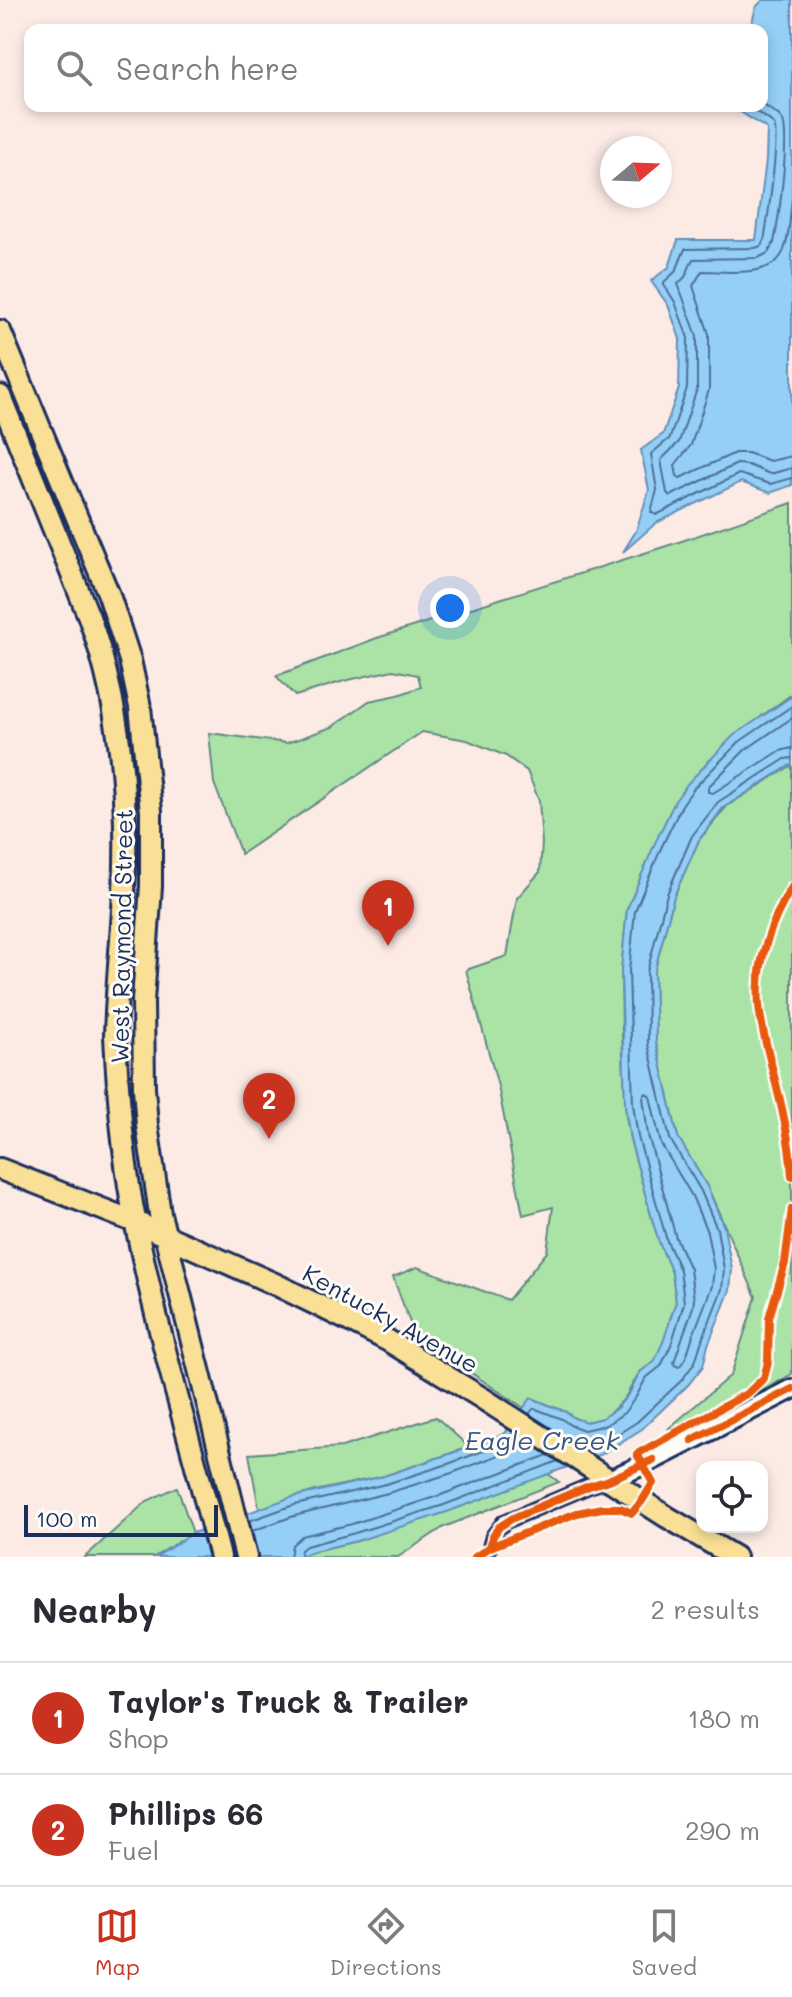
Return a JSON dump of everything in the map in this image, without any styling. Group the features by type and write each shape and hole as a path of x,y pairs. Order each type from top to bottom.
{"main road":[{"name":"West Raymond Street","path":"0,331 109,595 130,660 140,707 151,811 151,886 143,1001 144,1088 152,1162 165,1235 246,1557"},
{"name":"West Raymond Street","path":"0,396 99,646 110,690 118,734 125,828 116,1013 116,1062 125,1151 135,1222 220,1557"},
{"name":"Kentucky Avenue","path":"0,1169 165,1235 359,1325 482,1398 735,1557"},
{"path":"609,1480 792,1389"}],"street":[{"path":"490,1547 493,1536 504,1522 609,1480"}],"green space":[{"path":"792,503 792,694 762,716 627,909 621,971 626,1116 654,1226 672,1273 676,1302 666,1345 654,1362 640,1372 624,1399 603,1418 586,1422 532,1398 524,1408 423,1341 412,1328 393,1277 417,1267 508,1300 547,1252 553,1207 523,1215 498,1086 466,970 507,956 517,898 540,872 542,843 539,801 527,771 506,756 467,740 422,732 241,854 214,783 209,733 287,743 332,727 369,701 421,687 418,675 393,670 295,696 276,676 377,638"},
{"path":"792,765 792,1374 694,1429 669,1428 731,1375 756,1297 708,1188 678,1137 656,1042 654,973 674,896 699,840 727,806"},
{"path":"436,1417 469,1447 384,1476 315,1491 259,1509 249,1454 342,1447"},
{"path":"548,1474 559,1482 444,1527 398,1557 298,1557 357,1541"},
{"path":"177,1487 193,1533 154,1557 85,1557 147,1501"}],"water":[{"path":"763,0 792,0 792,485 770,493 741,482 656,523 623,552 636,531 649,490 641,450 663,434 679,388 680,339 668,305 651,281 669,267 678,240 756,240 767,129 741,112 768,112 768,24 752,24 756,7"},
{"name":"Eagle Creek","path":"792,696 792,764 723,808 699,840 674,896 654,973 656,1042 678,1137 708,1188 724,1227 732,1269 730,1290 703,1366 688,1385 642,1429 602,1454 447,1512 298,1557 156,1557 193,1533 289,1498 384,1476 491,1440 505,1433 531,1398 586,1422 602,1418 617,1408 640,1372 654,1362 676,1302 672,1273 654,1226 630,1139 625,1105 621,971 627,909 675,801 688,783 733,736"}],"cycle path":[{"path":"792,887 766,944 759,989 761,1022 785,1124 792,1176"},
{"path":"475,1557 490,1547 577,1513 602,1508 620,1508 632,1513 653,1483 637,1454 748,1393 764,1378 768,1362 769,1318 785,1263 792,1209"},
{"path":"692,1440 792,1389"},
{"path":"490,1547 499,1527 513,1518 653,1460"}],"place":[{"name":"Taylor's Truck & Trailer","path":"388,946"},
{"name":"Phillips 66","path":"269,1139"}]}
